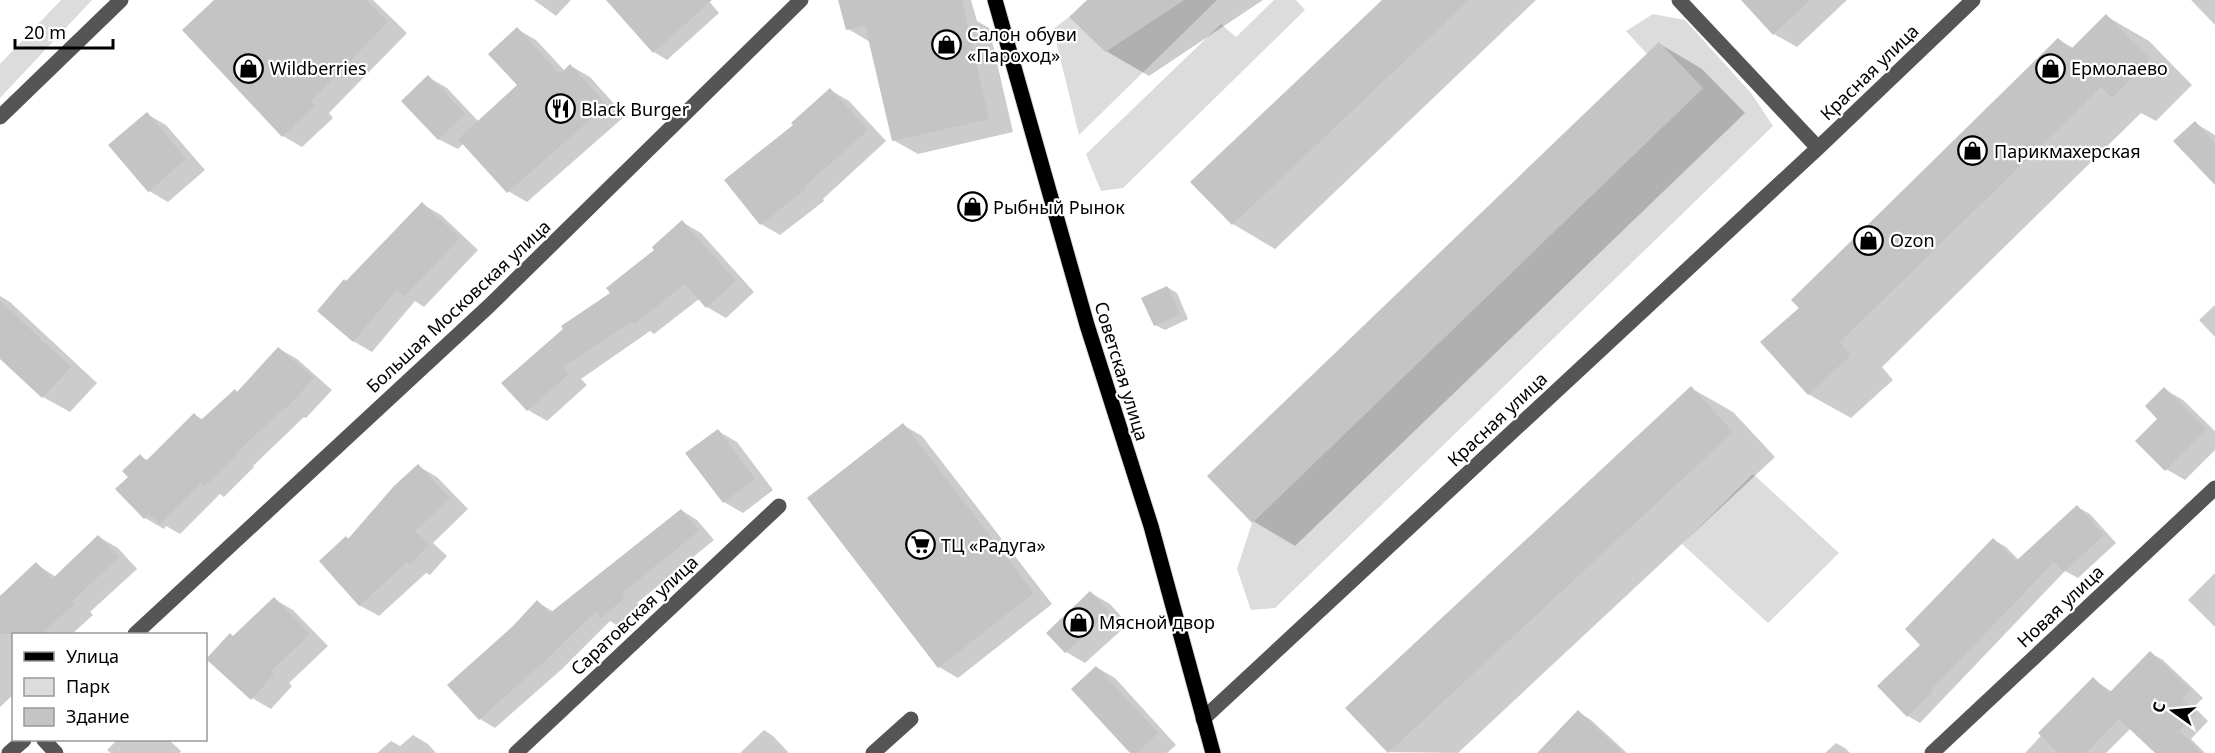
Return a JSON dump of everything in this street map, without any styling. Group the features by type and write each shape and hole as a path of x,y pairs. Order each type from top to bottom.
{"main road":[{"name":"Советская улица","path":"995,0 1087,325 1151,526 1213,753"}],"street":[{"path":"0,117 121,0"},
{"name":"Большая Московская улица","path":"136,633 489,306 801,0"},
{"name":"Красная улица","path":"1679,0 1818,148"},
{"name":"Красная улица","path":"1203,719 1818,148 1973,0"},
{"name":"Новая улица","path":"1932,753 2215,488"},
{"name":"Саратовская улица","path":"516,753 779,506"},
{"path":"873,753 911,720"},
{"path":"9,753 23,741"},
{"path":"45,741 56,753"}],"green space":[{"path":"61,0 92,0 0,98 0,64"},
{"path":"1184,0 1217,0 1079,135 1053,29 1069,17 1105,52"},
{"path":"1274,0 1296,0 1305,10 1123,188 1101,191 1086,154 1221,24 1236,37"},
{"path":"1653,14 1685,20 1751,93 1773,126 1275,608 1251,610 1237,569 1252,523 1703,88 1647,54 1626,31"},
{"path":"1753,474 1839,553 1768,623 1682,544"}],"building":[{"path":"214,0 366,0 388,22 311,101 315,106 282,137 182,30"},
{"path":"606,0 712,0 653,53"},
{"path":"838,0 962,0 989,119 892,141 865,25 846,30"},
{"path":"1087,0 1184,0 1105,52 1069,17"},
{"path":"1382,0 1469,0 1232,225 1190,182"},
{"path":"1741,0 1810,0 1773,35"},
{"path":"2106,14 2150,59 2112,98 2101,87 1840,342 1851,355 1808,395 1760,342 1799,308 1791,300 2058,38 2071,49"},
{"path":"517,27 560,74 570,64 607,105 507,193 458,139 517,85 488,54"},
{"path":"1659,42 1703,88 1252,523 1207,476"},
{"path":"428,75 465,114 438,140 401,101"},
{"path":"830,88 868,130 804,187 806,189 760,225 724,180 793,125 791,123"},
{"path":"147,112 186,159 148,192 108,145"},
{"path":"2195,121 2215,143 2215,185 2173,141"},
{"path":"422,202 460,238 404,297 397,290 353,342 317,311 344,279 346,281"},
{"path":"682,220 736,281 706,308 685,284 634,324 632,321 563,367 569,374 527,411 501,383 563,329 561,326 610,293 606,288 654,250 652,247"},
{"path":"1167,286 1180,314 1154,326 1141,298"},
{"path":"0,301 71,367 42,398 0,359"},
{"path":"278,347 314,378 286,409 285,407 235,454 236,456 204,487 201,483 160,524 149,514 144,519 115,489 128,477 122,471 140,454 146,461 194,413 201,420 235,389 237,392"},
{"path":"1691,386 1733,432 1388,753 1345,708"},
{"path":"2164,387 2206,429 2165,471 2135,441 2157,419 2145,406"},
{"name":"ТЦ «Радуга»","path":"903,423 1034,593 938,668 807,498"},
{"path":"718,429 755,479 723,503 685,453"},
{"path":"418,464 450,498 415,531 429,544 410,565 407,562 359,606 319,561 346,536 348,539 394,486"},
{"path":"2077,505 2104,535 2064,572 2054,562 1907,717 1877,686 1920,645 1905,629 1993,538 2016,561"},
{"path":"681,509 699,531 622,593 626,597 601,618 596,611 479,720 447,685 513,626 537,600 550,613"},
{"path":"98,535 119,557 72,601 75,603 43,633 0,634 0,596 36,562 52,579"},
{"name":"Мясной двор","path":"1090,591 1110,612 1065,653 1046,633"},
{"path":"274,597 310,634 271,671 274,674 251,700 207,660 230,633 233,636"},
{"path":"2150,651 2191,690 2182,699 2196,713 2179,731 2202,753 2155,753 2119,719 2086,753 2058,753 2038,733 2093,677 2109,693"},
{"path":"1096,666 1158,733 1137,753 1130,753 1071,689"},
{"path":"1578,710 1623,753 1537,753"}],"place":[{"name":"Салон обуви «Пароход»","path":"946,44"},
{"name":"Wildberries","path":"249,68"},
{"name":"Ермолаево","path":"2050,68"},
{"name":"Black Burger","path":"560,109"},
{"name":"Парикмахерская","path":"1973,151"},
{"name":"Рыбный Рынок","path":"972,207"},
{"name":"Ozon","path":"1869,240"},
{"name":"ТЦ «Радуга»","path":"920,545"},
{"name":"Мясной двор","path":"1078,622"}]}
